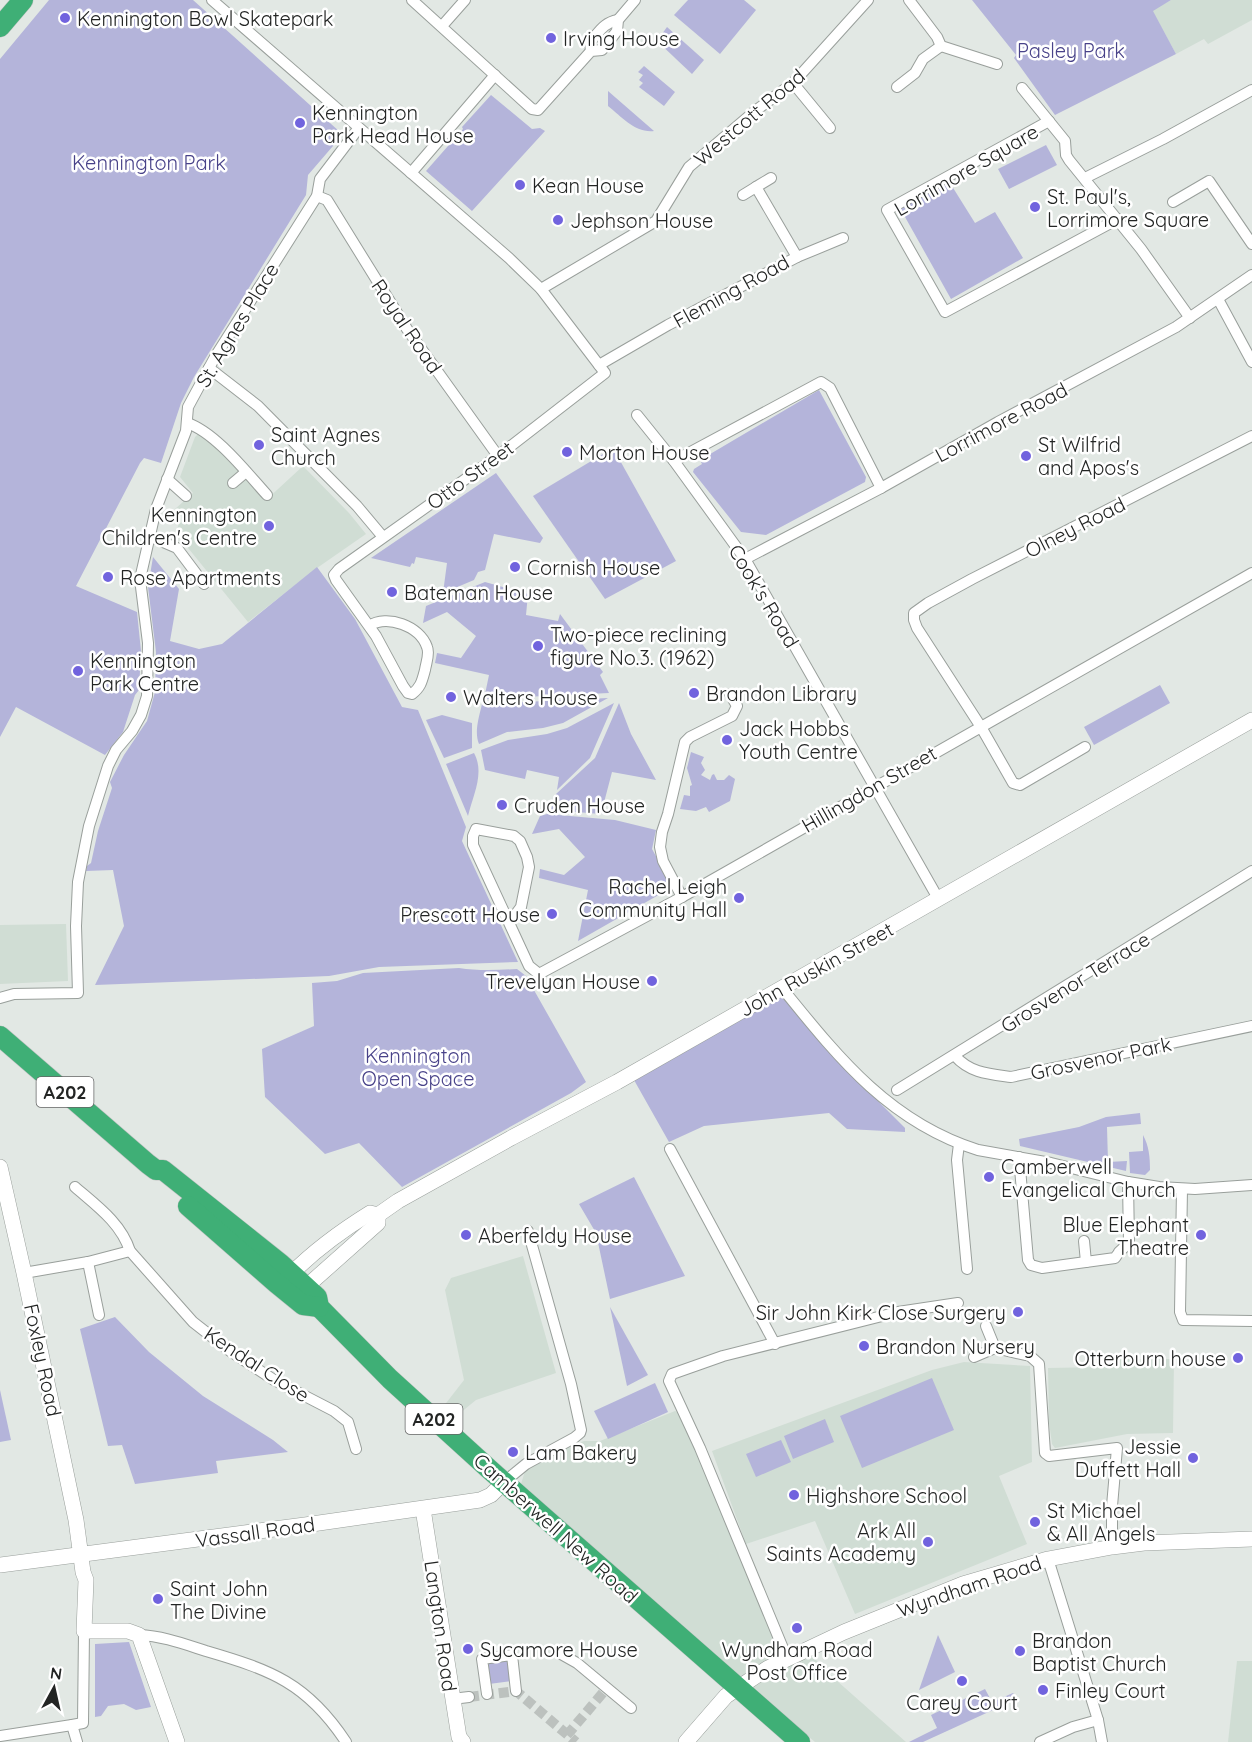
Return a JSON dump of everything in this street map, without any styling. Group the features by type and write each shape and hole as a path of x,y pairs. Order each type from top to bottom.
{"highway":[{"path":"0,27 23,0"},
{"name":"Camberwell New Road","path":"0,1036 156,1170 156,1176 222,1237 295,1285 303,1305 319,1307 390,1378 504,1482 800,1742"}],"street":[{"path":"212,0 509,258 541,289 602,369"},
{"path":"412,0 532,109 538,110 591,51 590,42 607,23 618,20 635,0"},
{"path":"441,26 465,0"},
{"name":"Westcott Road","path":"541,289 656,221 689,167 755,111 793,83 868,0"},
{"path":"909,0 937,37 941,46 997,64"},
{"path":"897,87 915,73 923,59 941,46"},
{"path":"411,173 495,75"},
{"path":"793,83 830,128"},
{"path":"1022,88 1049,121"},
{"path":"1085,178 1163,139 1252,90"},
{"name":"Lorrimore Square","path":"1118,219 945,312 887,210 1049,121 1065,141 1066,155 1069,160 1085,178 1118,219 1141,249 1190,318"},
{"name":"St. Agnes Place","path":"14,994 78,993 76,926 78,875 88,826 108,766 116,750 137,723 147,696 148,643 140,579 156,509 186,431 188,407 209,368 317,196 320,179 358,129"},
{"path":"743,195 771,178"},
{"path":"1173,202 1209,182 1252,244"},
{"name":"Fleming Road","path":"602,369 668,325 796,257 756,187"},
{"name":"Royal Road","path":"317,196 327,200 407,329 498,456"},
{"path":"796,257 843,238"},
{"name":"Lorrimore Road","path":"745,559 1167,333 1252,275"},
{"path":"1218,299 1252,362"},
{"path":"209,368 252,400 357,506 383,537"},
{"name":"Otto Street","path":"369,626 336,580 334,575 339,569 498,456 602,369"},
{"path":"674,461 821,382 830,388 881,488"},
{"name":"Cook's Road","path":"637,415 674,461 745,559 939,900"},
{"path":"187,423 200,429 235,459 267,495"},
{"name":"Olney Road","path":"981,727 917,628 914,613 928,603 1252,436"},
{"path":"233,483 246,472"},
{"path":"167,480 186,496"},
{"path":"149,536 177,548 204,584"},
{"name":"Hillingdon Street","path":"510,922 521,907 529,867 527,857 520,841 514,836 476,829 473,836 474,845 529,966 539,974 682,897 1252,573"},
{"path":"381,620 405,624 428,648 422,683 412,694 408,693 403,686 369,626 381,620"},
{"path":"682,897 663,861 660,847 662,832 685,742 690,737 732,716 737,706 730,694"},
{"name":"John Ruskin Street","path":"295,1285 378,1223 378,1215 398,1202 617,1082 1252,720"},
{"path":"981,727 1013,783 1020,785 1085,747"},
{"name":"Grosvenor Terrace","path":"897,1090 1252,872"},
{"path":"782,988 828,1045 881,1098 913,1121 959,1144 1128,1182 1182,1189 1252,1185"},
{"path":"0,992 14,994"},
{"path":"0,998 14,994"},
{"name":"Grosvenor Park","path":"955,1056 963,1065 974,1071 1011,1077 1252,1026"},
{"path":"959,1144 957,1160 967,1269"},
{"path":"670,1149 775,1344"},
{"path":"1019,1157 1029,1263 1036,1267 1115,1258 1129,1243 1128,1182"},
{"name":"Foxley Road","path":"0,1167 2,1190 24,1273 76,1520 86,1580 84,1631"},
{"name":"Kendal Close","path":"75,1187 114,1221 125,1236 130,1251 193,1322 230,1351 274,1380 334,1411 348,1422 356,1449"},
{"path":"1182,1189 1180,1312 1183,1320 1252,1321"},
{"path":"504,1482 520,1467 574,1438 581,1430 571,1384 528,1231"},
{"path":"1084,1241 1086,1262"},
{"path":"24,1273 88,1262 130,1251"},
{"path":"88,1262 99,1315"},
{"path":"787,1658 700,1448 669,1381 672,1374 723,1356 898,1312 958,1303"},
{"path":"986,1326 995,1348"},
{"path":"974,1357 995,1348 1030,1356 1039,1364 1045,1452 1049,1456 1117,1448 1112,1506 1112,1547"},
{"name":"Vassall Road","path":"0,1565 82,1562 423,1509 487,1498 504,1482"},
{"name":"Langton Road","path":"423,1509 458,1740"},
{"name":"Wyndham Road","path":"687,1742 726,1696 787,1658 932,1595 1004,1570 1112,1547 1144,1543 1252,1539"},
{"path":"1048,1559 1098,1720 1102,1742"},
{"path":"0,1736 83,1723 84,1631 129,1631 139,1635 167,1638 270,1673 314,1702 330,1718 346,1742"},
{"path":"139,1635 177,1742"},
{"path":"561,1654 577,1663 631,1708"},
{"path":"487,1694 482,1659 512,1655 516,1691"},
{"path":"452,1699 469,1697"},
{"path":"1040,1742 1073,1727 1098,1720"},
{"path":"72,1725 77,1742"}],"shaded area":[{"path":"1171,0 1252,0 1252,20 1208,44 1204,39 1176,54 1152,10"},
{"name":"Kennington Children's Centre","path":"199,433 230,461 265,501 303,466 349,513 366,534 317,568 248,622 176,533 181,517 175,509 193,493 180,477 195,437"},
{"path":"66,924 68,981 0,984 0,925"},
{"path":"523,1256 556,1373 476,1400 454,1418 443,1407 464,1380 445,1290 451,1278"},
{"path":"1108,1359 1174,1359 1173,1433 1127,1434 1055,1448 1052,1444 1049,1422 1048,1368 1102,1367"},
{"path":"964,1362 1030,1366 1032,1462 999,1476 1027,1544 855,1614 815,1521 746,1544 712,1451 932,1370"},
{"path":"675,1411 682,1414 782,1655 809,1653 906,1742 815,1742 521,1484 525,1471 565,1449 584,1441 600,1441"},
{"path":"1237,1661 1252,1661 1252,1742 1228,1742"}],"green space":[{"name":"Kennington Park","path":"49,0 193,0 340,132 339,139 308,175 306,195 194,377 181,403 161,463 144,458 140,463 76,586 137,612 141,651 139,690 135,695 123,732 105,755 16,707 0,737 0,59"},
{"path":"688,0 744,0 756,10 720,54 674,15"},
{"name":"Pasley Park","path":"972,0 1171,0 1153,11 1176,54 1055,115 1014,58 1016,55"},
{"path":"667,27 704,60 692,74 657,41"},
{"path":"644,66 675,92 664,106 639,87 643,83 639,80 643,75 638,72"},
{"path":"608,91 654,131 635,127 608,106"},
{"path":"491,95 532,129 540,128 545,131 472,211 426,171"},
{"path":"1046,145 1057,165 1009,189 998,169"},
{"path":"950,183 975,223 995,212 1023,258 951,299 900,208"},
{"path":"819,390 866,477 865,482 766,535 741,532 693,472 694,469 702,464 700,460"},
{"path":"613,448 676,561 605,599 533,496"},
{"path":"496,473 543,538 540,543 494,534 485,570 478,572 474,580 443,593 447,563 416,557 414,564 412,563 410,567 371,558"},
{"path":"153,557 179,589 170,641 199,649 222,644 317,567 355,619 402,707 418,710 466,827 462,841 518,962 379,967 329,976 95,985 124,926 113,870 86,871 87,866 91,863 98,831 112,788 110,782 124,755 147,721 155,692 156,652 148,587"},
{"path":"485,582 528,594 526,615 558,621 560,614 603,672 600,675 609,693 484,699 489,675 435,663 437,653 461,658 476,636 447,612 423,623 426,606"},
{"path":"1160,685 1170,703 1094,745 1084,727"},
{"path":"608,698 563,723 507,732 479,744 477,729 482,704"},
{"path":"614,703 590,758 557,790 559,777 527,770 525,779 485,770 481,750 508,740 547,734 567,728"},
{"path":"619,703 631,734 656,780 612,772 601,814 551,810 556,794 595,758"},
{"path":"442,715 472,723 472,748 444,758 426,720"},
{"path":"691,752 704,757 701,763 705,770 701,775 710,780 714,774 717,780 724,780 729,775 735,779 730,801 709,812 706,807 696,811 680,809 684,795 690,796 692,785 687,768"},
{"path":"474,753 478,776 468,816 446,764"},
{"path":"547,814 615,820 656,830 652,849 669,880 671,885 669,889 578,941 588,890 539,878 540,869 564,875 585,857 559,829 532,834 540,816"},
{"name":"Kennington Open Space","path":"459,968 517,969 526,976 586,1082 571,1093 402,1187 359,1143 325,1154 265,1097 262,1049 314,1026 312,983 337,981 363,973"},
{"path":"781,993 860,1083 905,1128 905,1132 847,1129 829,1113 704,1126 669,1142 634,1080"},
{"path":"1140,1113 1141,1124 1107,1127 1108,1162 1127,1161 1126,1171 1020,1146 1019,1139 1079,1127 1106,1117"},
{"path":"1143,1135 1149,1152 1150,1170 1145,1175 1130,1173 1129,1152 1143,1151"},
{"path":"634,1177 685,1276 610,1299 596,1233 579,1204"},
{"path":"610,1307 648,1375 627,1386"},
{"path":"115,1317 149,1352 203,1396 288,1452 216,1461 218,1473 135,1484 122,1445 108,1446 80,1329"},
{"path":"932,1378 954,1430 862,1468 840,1416"},
{"path":"655,1383 668,1412 608,1439 594,1411"},
{"path":"0,1390 11,1440 0,1442"},
{"path":"825,1419 834,1442 793,1459 784,1436"},
{"path":"781,1440 791,1462 756,1477 746,1454"},
{"path":"938,1635 955,1672 919,1690"},
{"path":"129,1642 151,1707 136,1710 124,1704 108,1706 101,1716 95,1717 95,1644"},
{"path":"508,1659 511,1681 489,1684 486,1662"},
{"path":"985,1689 992,1702 1013,1693 1017,1699 923,1742 909,1742 937,1728 931,1715"}],"tunnel":[{"path":"567,1735 607,1688"},
{"path":"469,1697 516,1691 576,1742"}],"place":[{"name":"Kennington Bowl Skatepark","path":"65,18"},
{"name":"Irving House","path":"551,38"},
{"name":"Kennington Park Head House","path":"300,123"},
{"name":"Kean House","path":"520,185"},
{"name":"St. Paul's, Lorrimore Square","path":"1035,207"},
{"name":"Jephson House","path":"558,220"},
{"name":"Saint Agnes Church","path":"259,445"},
{"name":"Morton House","path":"567,452"},
{"name":"St Wilfrid and Apos's","path":"1026,456"},
{"name":"Kennington Children's Centre","path":"269,526"},
{"name":"Cornish House","path":"515,567"},
{"name":"Rose Apartments","path":"108,577"},
{"name":"Bateman House","path":"392,592"},
{"name":"Two-piece reclining figure No.3. (1962)","path":"538,646"},
{"name":"Kennington Park Centre","path":"78,671"},
{"name":"Brandon Library","path":"694,693"},
{"name":"Walters House","path":"451,697"},
{"name":"Jack Hobbs Youth Centre","path":"727,740"},
{"name":"Cruden House","path":"502,805"},
{"name":"Rachel Leigh Community Hall","path":"739,898"},
{"name":"Prescott House","path":"552,914"},
{"name":"Trevelyan House","path":"652,981"},
{"name":"Camberwell Evangelical Church","path":"989,1177"},
{"name":"Aberfeldy House","path":"466,1235"},
{"name":"Blue Elephant Theatre","path":"1201,1235"},
{"name":"Sir John Kirk Close Surgery","path":"1018,1312"},
{"name":"Brandon Nursery","path":"864,1346"},
{"name":"Otterburn house","path":"1238,1358"},
{"name":"Lam Bakery","path":"513,1452"},
{"name":"Jessie Duffett Hall","path":"1193,1458"},
{"name":"Highshore School","path":"794,1495"},
{"name":"St Michael & All Angels","path":"1035,1522"},
{"name":"Ark All Saints Academy","path":"928,1542"},
{"name":"Saint John The Divine","path":"158,1599"},
{"name":"Wyndham Road Post Office","path":"797,1628"},
{"name":"Sycamore House","path":"468,1649"},
{"name":"Brandon Baptist Church","path":"1020,1651"},
{"name":"Carey Court","path":"962,1681"},
{"name":"Finley Court","path":"1043,1690"}]}
